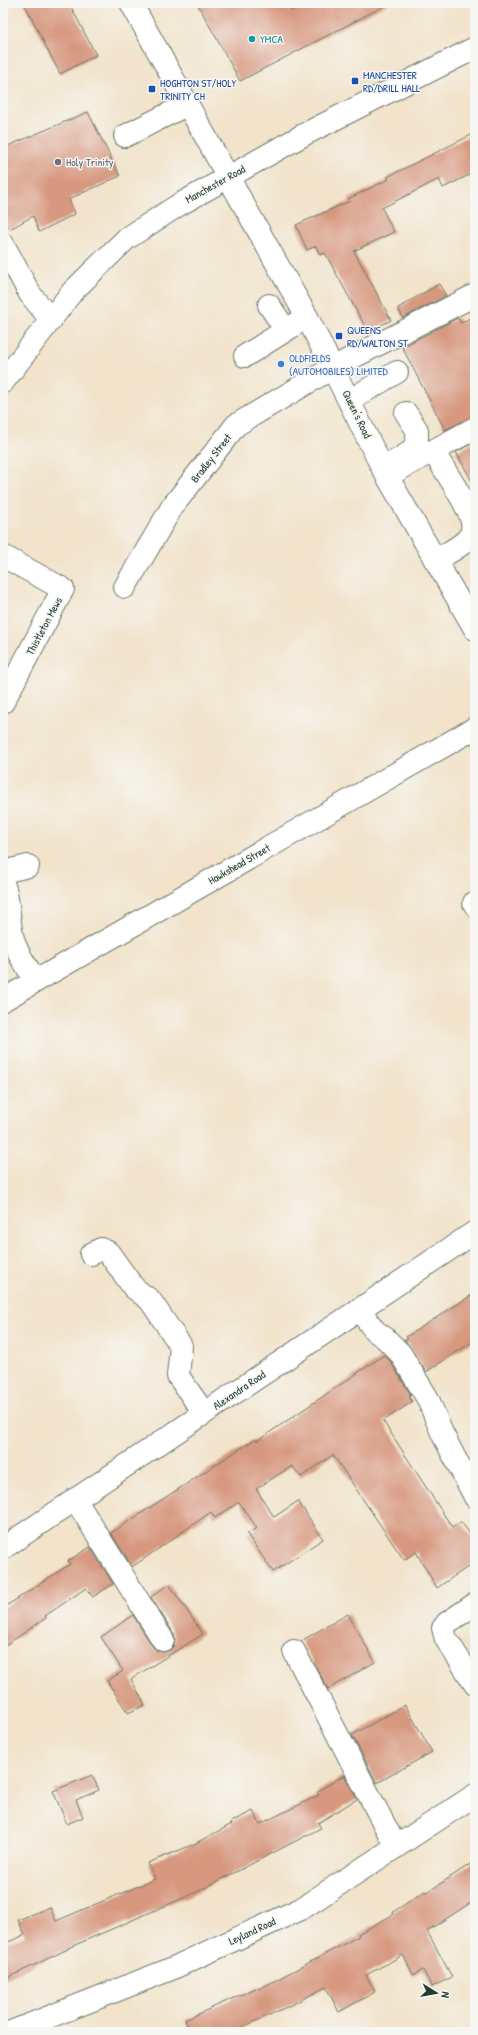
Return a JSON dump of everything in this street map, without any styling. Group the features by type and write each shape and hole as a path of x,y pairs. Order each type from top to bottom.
{"street":[{"name":"Queen's Road","path":"131,3 307,317 334,367 385,472 475,630"},
{"name":"Manchester Road","path":"3,382 72,292 126,239 177,206 306,134 475,48"},
{"path":"125,136 188,104"},
{"path":"3,244 30,294 51,320"},
{"name":"Bradley Street","path":"125,587 172,507 236,425 334,367 475,295"},
{"path":"269,305 285,329"},
{"path":"245,356 285,329 307,317"},
{"path":"350,400 397,372"},
{"path":"385,472 409,453 417,443 417,430 406,413"},
{"path":"385,472 433,451 475,428"},
{"path":"433,451 472,522 472,530 469,537 438,564"},
{"path":"438,564 475,550"},
{"name":"Thistleton Mews","path":"3,556 64,589 3,702"},
{"name":"Hawkshead Street","path":"3,1000 475,728"},
{"path":"3,872 28,866"},
{"path":"3,883 7,894 10,926 15,946 36,981"},
{"name":"Alexandra Road","path":"3,1548 475,1232"},
{"path":"91,1254 101,1249 108,1252 134,1288 150,1300 181,1346 178,1376 204,1413"},
{"path":"359,1309 375,1331 385,1338 400,1353 428,1399 442,1433 475,1497"},
{"path":"76,1499 163,1640"},
{"path":"475,1604 443,1628 446,1639 475,1684"},
{"path":"294,1652 396,1847"},
{"name":"Leyland Road","path":"11,2032 171,1969 301,1909 475,1795"}],"building":[{"path":"24,3 69,3 96,55 60,74"},
{"path":"197,3 286,3 291,11 306,3 390,3 240,81"},
{"name":"Holy Trinity","path":"88,112 120,176 69,199 75,214 39,232 33,216 10,229 3,219 3,148"},
{"path":"475,133 475,172 443,188 439,179 382,208 394,232 354,251 391,320 368,332 325,253 320,255 316,246 307,250 296,225 350,201 348,199 389,179 387,177"},
{"path":"439,284 446,296 403,318 398,308"},
{"path":"458,318 461,323 470,318 475,328 475,416 445,430 402,347"},
{"path":"475,442 475,487 456,452"},
{"path":"475,1293 475,1340 426,1372 405,1340 408,1339 406,1337"},
{"path":"384,1355 390,1361 411,1395 409,1397 412,1402 383,1421 452,1527 461,1522 475,1540 475,1562 437,1588 416,1552 404,1560 333,1455 301,1477 292,1466 256,1489 274,1517 298,1501 323,1539 273,1572 247,1534 257,1528 239,1502 215,1518 211,1512 132,1567 111,1533 255,1439 257,1441"},
{"path":"90,1547 113,1584 93,1597 86,1588 45,1616 46,1618 3,1647 3,1608 70,1564 68,1561"},
{"path":"169,1584 203,1634 131,1679 145,1705 128,1713 107,1681 123,1671 101,1637 133,1615 157,1651 163,1652 170,1650 174,1646 174,1634 151,1597"},
{"path":"348,1614 375,1662 328,1689 301,1641"},
{"path":"405,1705 432,1752 377,1783 352,1735"},
{"path":"92,1775 99,1790 76,1800 83,1817 67,1824 53,1791"},
{"path":"344,1775 357,1799 318,1823 321,1828 197,1892 68,1948 3,1980 3,1933 8,1942 25,1935 18,1920 50,1907 56,1921 155,1879 148,1863 192,1845 253,1811 260,1824 319,1795 317,1792"},
{"path":"475,1861 475,1900 427,1931 452,1977 432,1987 423,1970 413,1975 403,1955 366,1975 375,1992 339,2012 326,1987 232,2032 190,2032 185,2020 258,1987 259,1989 359,1936 358,1934 394,1914 393,1912 425,1891 426,1893"}],"place":[{"name":"YMCA","path":"252,39"},
{"name":"MANCHESTER RD/DRILL HALL","path":"355,81"},
{"name":"HOGHTON ST/HOLY TRINITY CH","path":"152,89"},
{"name":"Holy Trinity","path":"58,162"},
{"name":"QUEENS RD/WALTON ST","path":"339,336"},
{"name":"OLDFIELDS (AUTOMOBILES) LIMITED","path":"281,364"}]}
